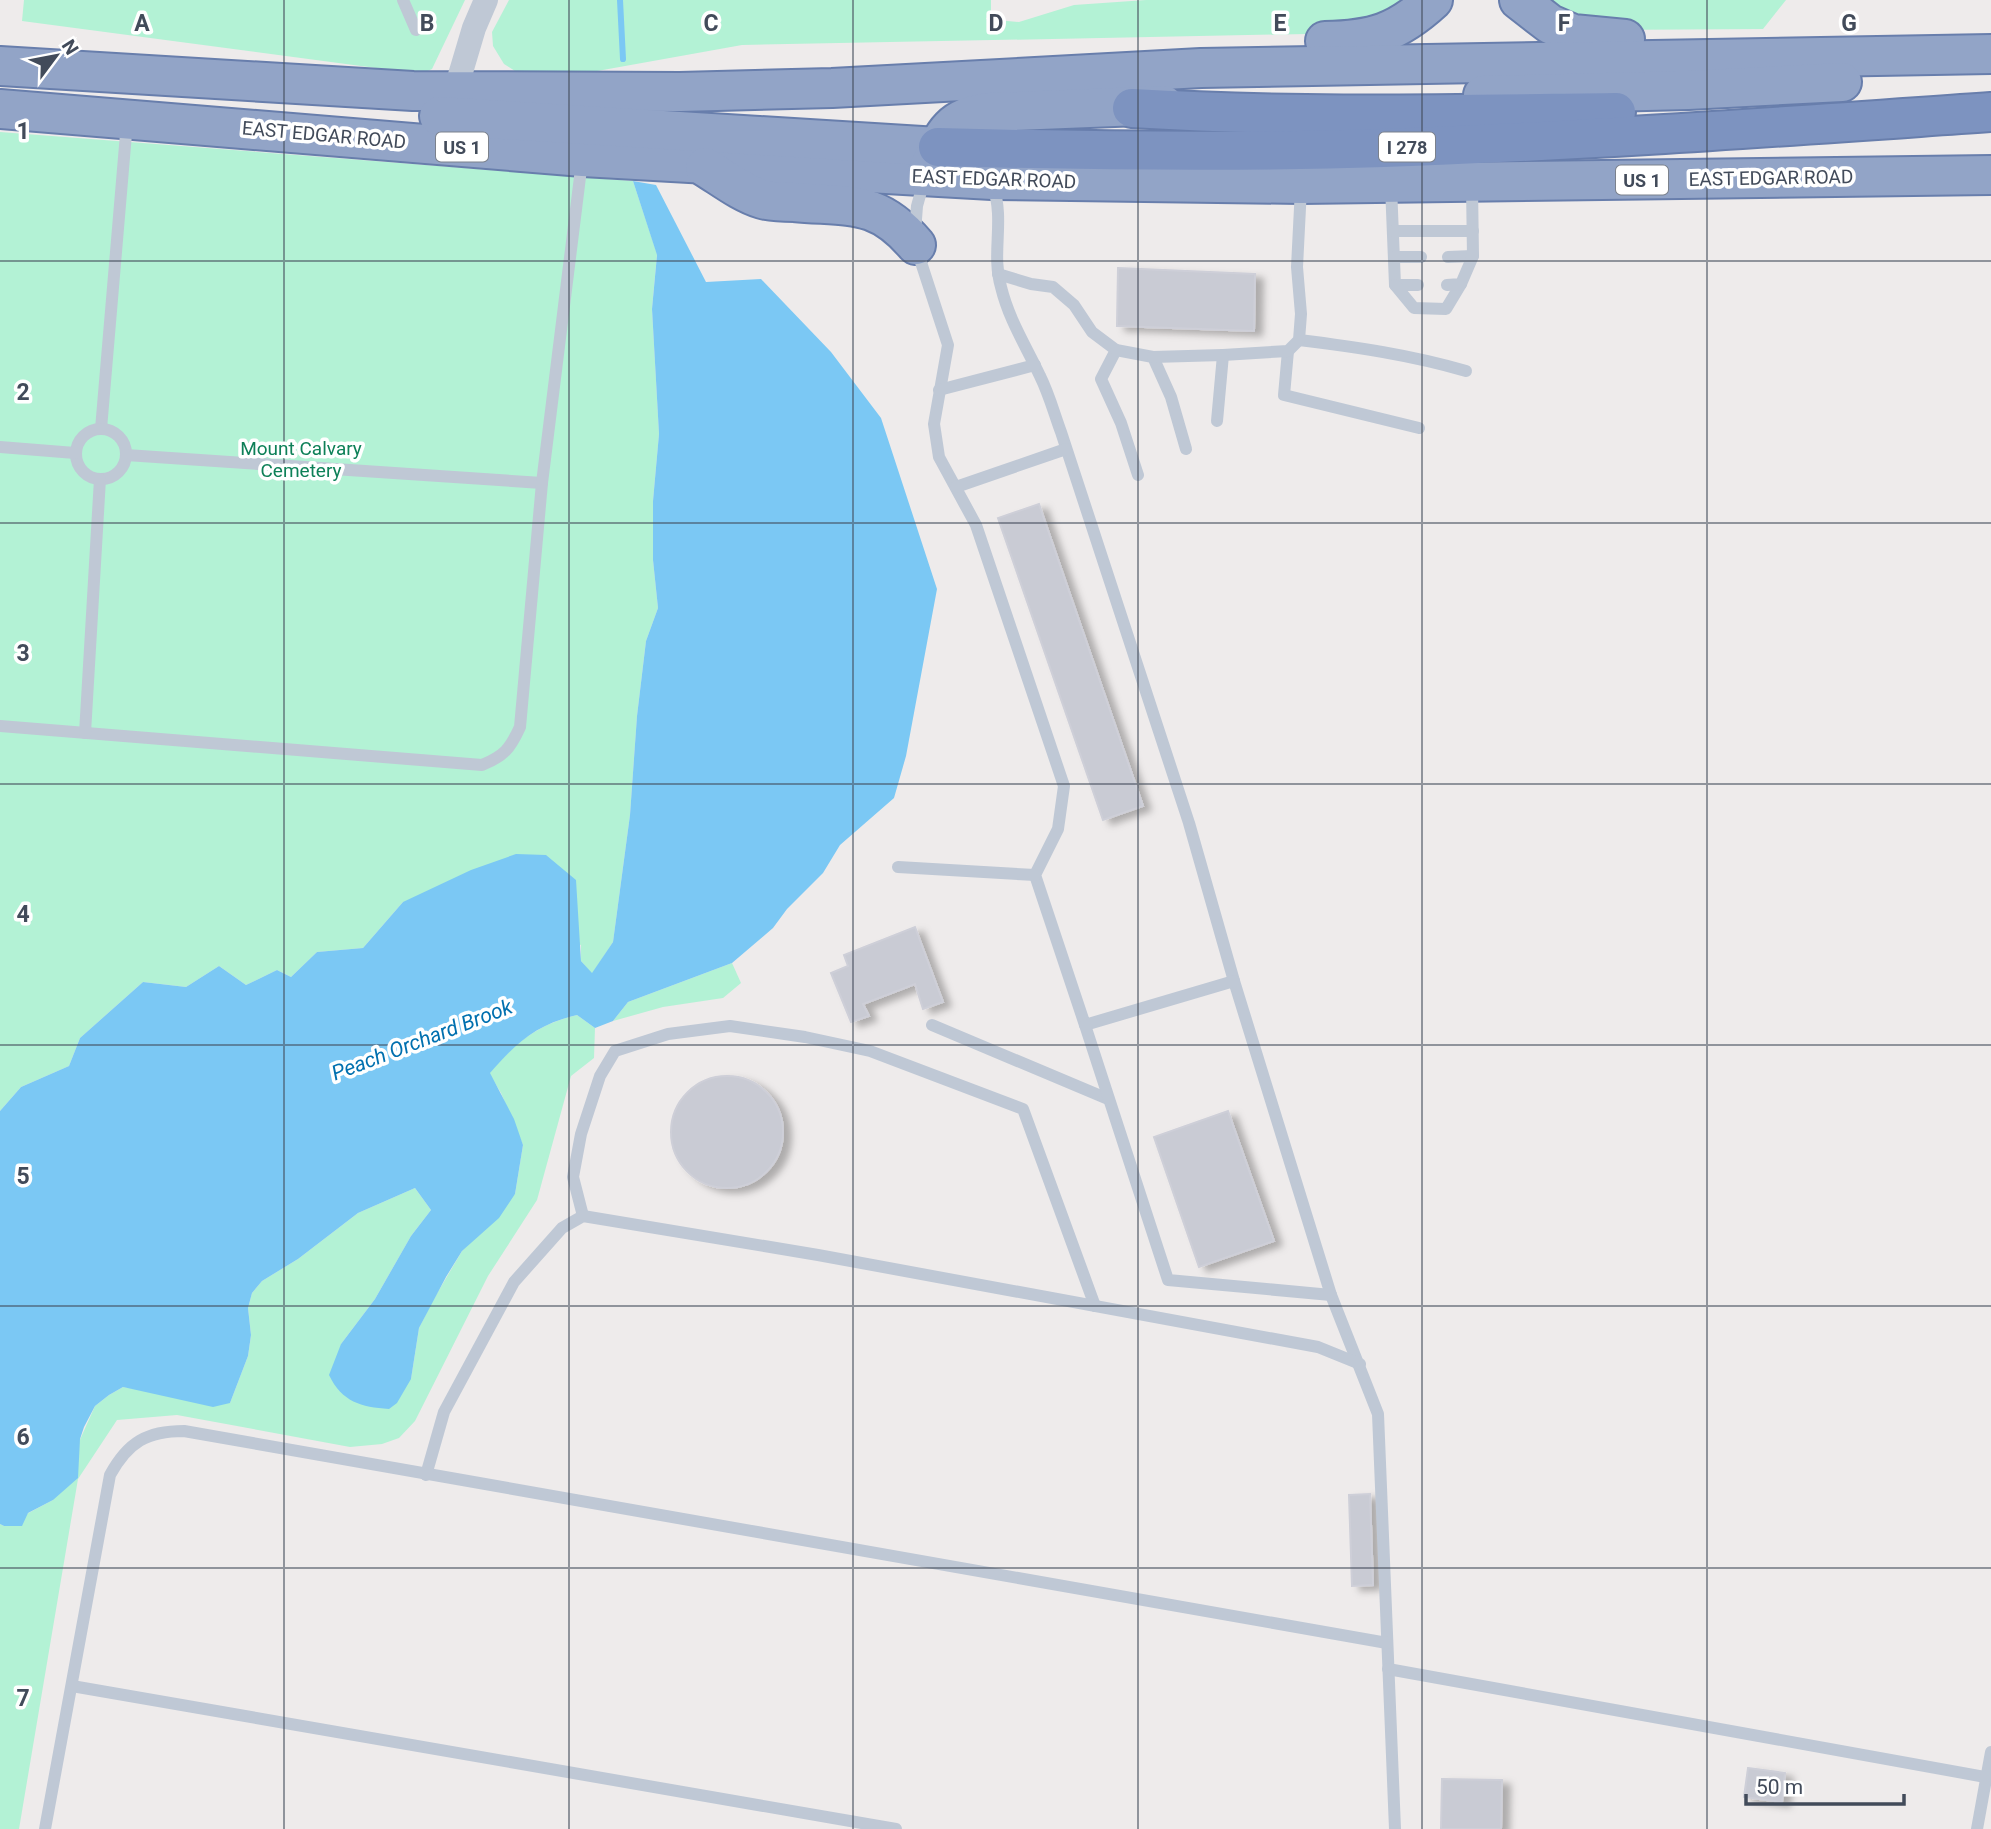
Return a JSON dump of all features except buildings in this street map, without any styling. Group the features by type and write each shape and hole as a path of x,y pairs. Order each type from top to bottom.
{"highway":[{"path":"1124,71 1241,44 1370,38 1406,23 1433,0"},
{"path":"1519,0 1550,24 1573,34 1771,58"},
{"path":"262,83 421,115 932,162 953,123 979,113 1132,108 1258,98 1688,90 1856,82 1991,55"},
{"path":"0,66 455,92 667,92 807,89 1124,71 1355,64 1991,55"},
{"name":"EAST EDGAR ROAD","path":"0,108 583,158 698,162 932,162"},
{"path":"1132,108 1357,115 1742,111 1834,123"},
{"name":"I 278","path":"932,162 986,164 1161,151 1382,148 1609,138 1991,112"},
{"path":"698,162 741,190 763,199 856,207 877,212 898,225 916,245"},
{"name":"EAST EDGAR ROAD","path":"986,164 1301,184 1991,175"}],"street":[{"path":"455,92 486,0"}],"lane":[{"path":"403,0 416,30"},
{"path":"102,429 127,118"},
{"path":"0,726 482,765 499,758 513,744 520,727 542,483 583,158"},
{"path":"932,162 915,218 916,245 948,345 934,424 939,457 976,525 1064,786 1058,829 1035,875 1168,1280 1331,1295"},
{"path":"986,164 1000,216 998,274 1015,329 1041,378 1066,449 1189,823 1234,981 1331,1295 1378,1414 1395,1829"},
{"path":"1391,182 1395,285 1414,308 1446,309 1473,256 1472,182"},
{"path":"1301,184 1297,268 1301,314 1299,340 1289,351 1284,395 1419,428"},
{"path":"1393,231 1473,231"},
{"path":"1448,257 1473,256"},
{"path":"1394,257 1421,257"},
{"path":"998,274 1031,284 1054,287 1074,305 1093,332 1116,350 1153,357 1289,351"},
{"path":"1447,285 1461,284"},
{"path":"1395,285 1418,285"},
{"path":"1299,340 1424,359 1466,371"},
{"path":"1116,350 1101,379 1121,423 1138,475"},
{"path":"1217,421 1223,355"},
{"path":"1153,357 1171,397 1186,449"},
{"path":"939,390 1035,365"},
{"path":"102,429 119,437 126,455 118,472 109,478 100,479 90,477 82,471 75,453 83,435 102,429"},
{"path":"0,446 75,453"},
{"path":"956,487 1066,449"},
{"path":"126,455 542,483"},
{"path":"85,733 100,479"},
{"path":"898,867 1035,875"},
{"path":"1084,1025 1234,981"},
{"path":"932,1025 1108,1099"},
{"path":"583,1216 573,1177 581,1134 600,1076 615,1051 668,1034 730,1026 805,1037 870,1051 1023,1109 1095,1306"},
{"path":"426,1475 444,1412 514,1282 562,1228 583,1216 818,1255 1318,1346 1360,1364"},
{"path":"45,1829 110,1475 119,1458 137,1441 163,1431 184,1431 1387,1643"},
{"path":"1388,1669 1989,1778"},
{"path":"72,1686 896,1829"},
{"path":"1977,1829 1989,1778 1991,1752"}],"green space":[{"path":"24,0 465,0 432,69 421,74 22,21"},
{"path":"509,0 991,0 991,11 986,19 1019,22 1074,5 1146,0 1430,0 1355,33 742,45 575,75 536,75 515,71 504,64 493,46 492,32"},
{"path":"1536,0 1786,0 1763,29 1600,30"},
{"name":"Mount Calvary Cemetery","path":"0,132 633,181 657,254 652,309 659,434 653,501 653,560 658,608 646,641 630,815 613,942 592,974 581,961 581,945 403,902 363,948 317,952 291,977 277,970 246,985 219,966 186,987 143,982 80,1038 69,1066 21,1087 0,1111"},
{"path":"732,963 741,983 723,998 663,1007 613,1021 628,1002"},
{"path":"577,1015 595,1028 594,1058 571,1076 537,1200 488,1276 415,1421 399,1438 382,1444 350,1447 177,1415 117,1420 78,1479 19,1829 0,1829 0,1524 4,1526 53,1500 95,1406 123,1387 230,1403 248,1356 251,1335 248,1308 252,1293 262,1281 298,1259 358,1213 415,1188 431,1210 411,1236 375,1299 341,1344 411,1379 419,1328 432,1302 462,1251 515,1194 523,1145 501,1093 489,1073 528,1036 550,1024"}],"water":[{"name":"Peach Orchard Brook","path":"633,181 656,185 706,282 761,279 831,352 881,418 937,589 906,756 894,798 840,845 823,873 787,909 773,928 732,963 628,1002 613,1021 595,1028 577,1015 539,1029 518,1044 490,1073 514,1119 523,1145 515,1194 499,1218 462,1251 446,1277 419,1328 411,1379 397,1403 389,1409 370,1407 353,1401 340,1391 329,1375 341,1344 375,1299 411,1236 431,1210 415,1188 358,1213 298,1259 262,1281 252,1293 248,1308 251,1335 248,1356 230,1403 213,1407 123,1387 95,1406 84,1427 80,1439 78,1478 53,1500 28,1513 22,1526 4,1526 0,1524 0,1111 21,1087 69,1066 80,1038 143,982 186,987 219,966 246,985 277,970 291,977 317,952 363,948 403,902 471,870 516,854 546,855 576,880 581,961 592,973 613,942 630,815 646,641 658,608 653,560 653,501 659,434 652,309 657,255"}],"waterway":[{"path":"620,0 623,59"}]}
